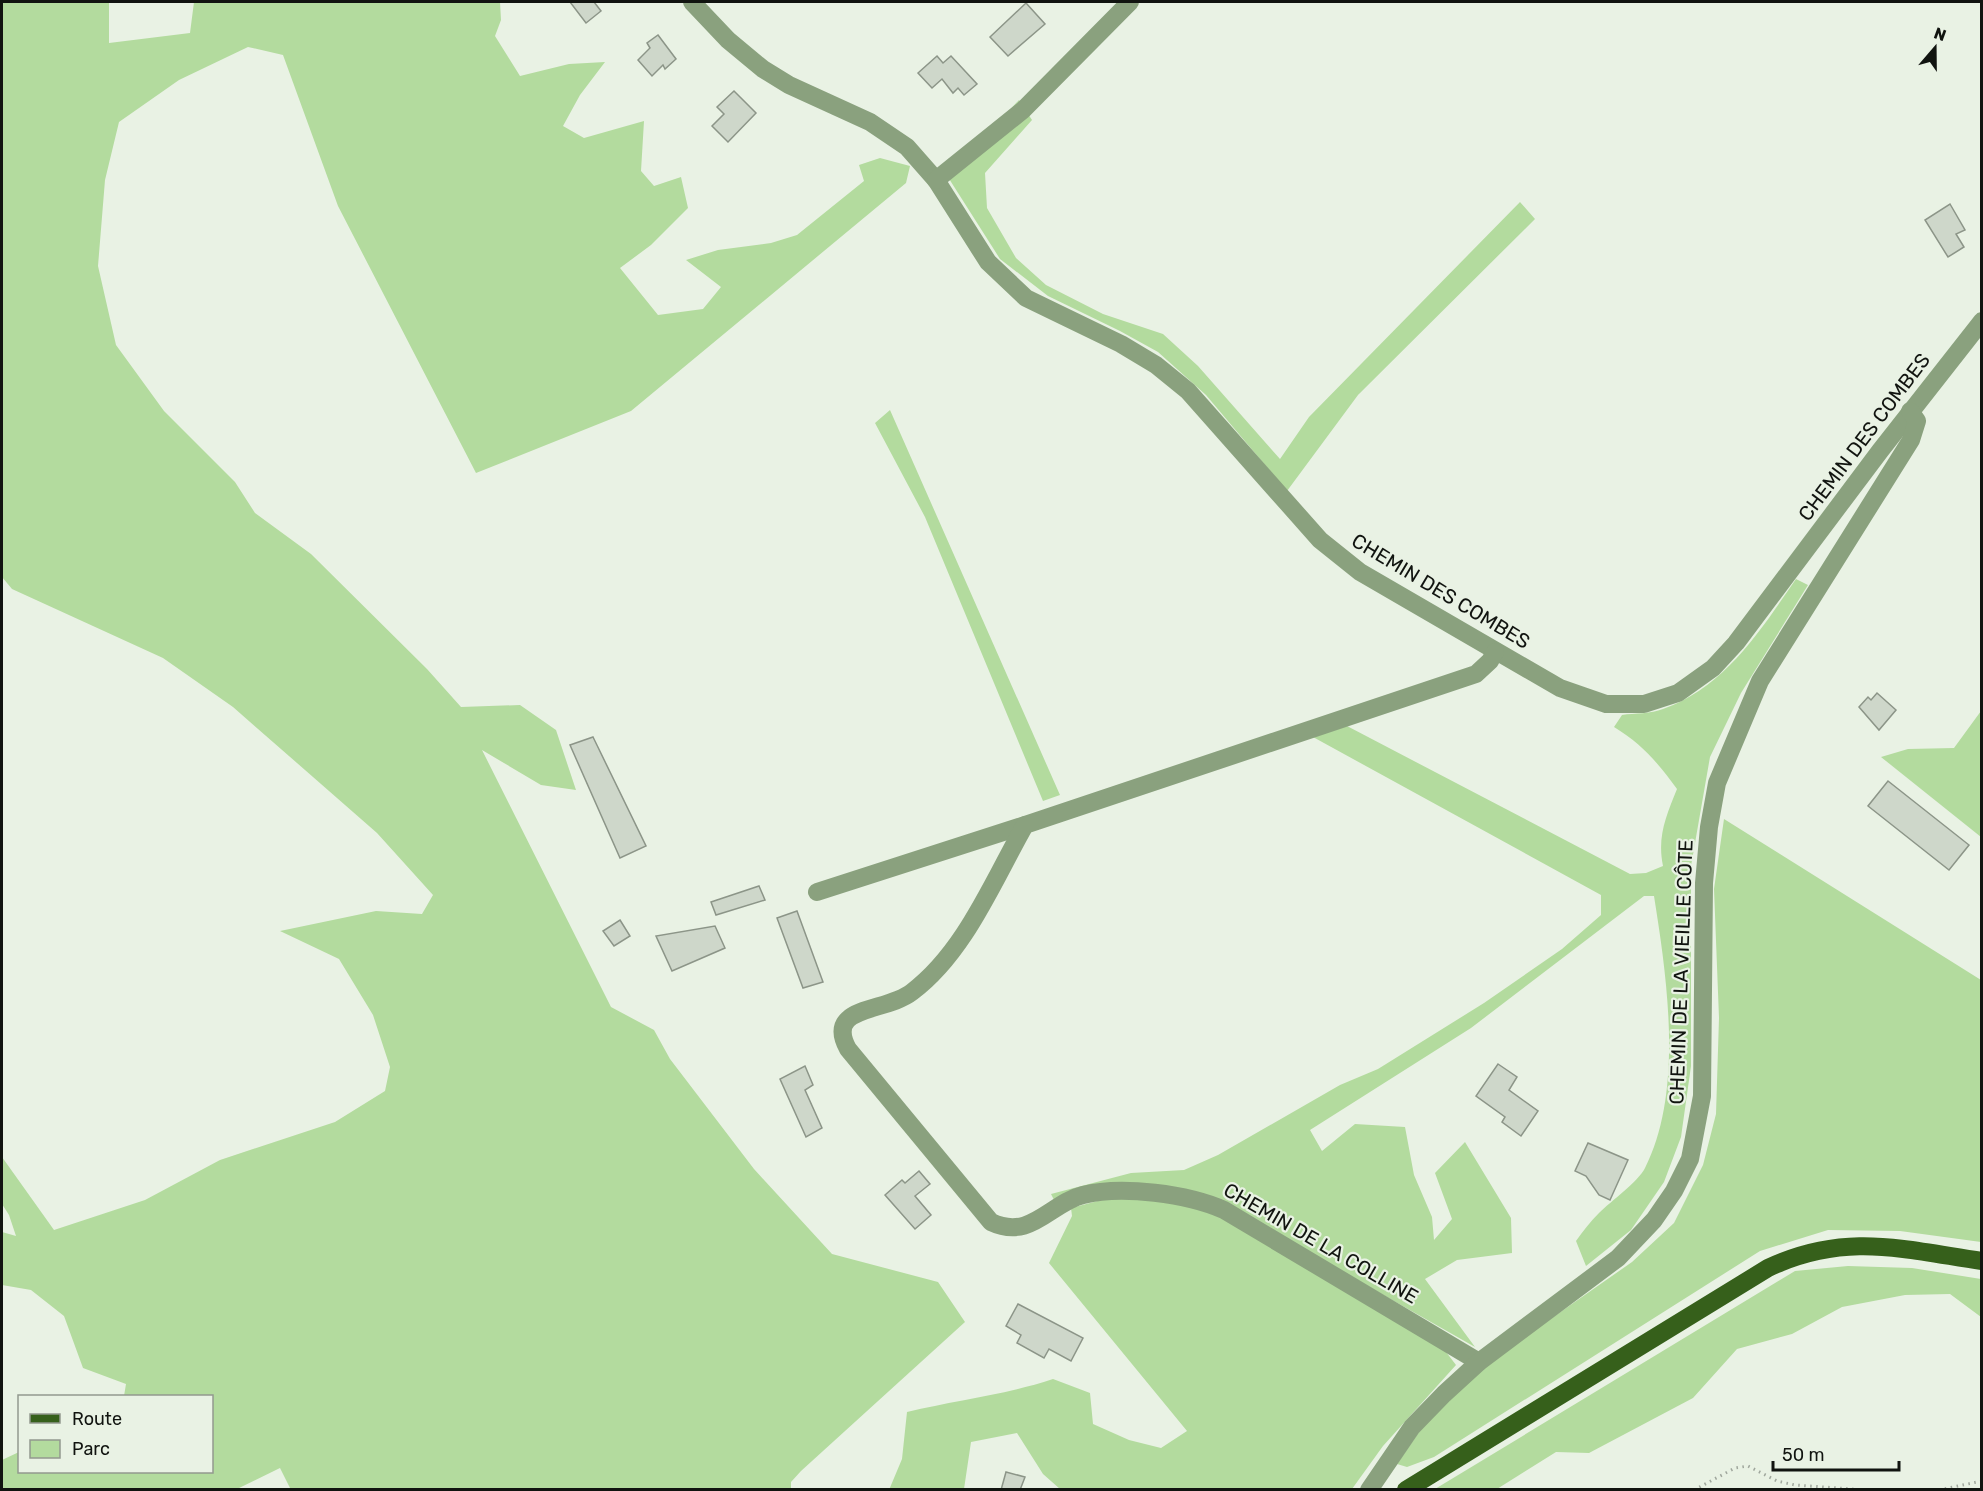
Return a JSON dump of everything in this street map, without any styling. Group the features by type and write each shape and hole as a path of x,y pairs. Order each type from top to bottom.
{"main road":[{"path":"1406,1490 1768,1268 1794,1256 1845,1245 1872,1245 1982,1261"}],"street":[{"name":"CHEMIN DES COMBES","path":"692,2 728,40 762,69 891,135 907,147 936,180 988,262 1026,298 1121,344 1156,365 1188,392 1320,540 1360,572 1560,688 1605,704 1644,704 1678,693 1713,668 1736,643 1910,411 1982,321"},
{"path":"936,180 1023,110 1130,2"},
{"name":"CHEMIN DE LA VIEILLE CÔTE","path":"1369,1490 1412,1427 1479,1362 1618,1258 1653,1220 1674,1191 1690,1159 1702,1096 1704,883 1709,827 1717,783 1760,681 1911,440 1917,421 1910,411"},
{"path":"817,892 1476,675 1490,662 1495,652"},
{"name":"CHEMIN DE LA COLLINE","path":"1025,825 963,934 936,969 913,992 894,1003 855,1014 845,1020 841,1027 841,1036 848,1049 991,1222 1012,1227 1031,1223 1044,1218 1065,1202 1084,1195 1119,1192 1203,1201 1224,1210 1479,1362"}],"path":[{"path":"1694,1490 1735,1468 1748,1466 1777,1481 1796,1485 1866,1490"},
{"path":"1939,1490 1982,1481"}],"green space":[{"path":"2,2 109,2 109,43 190,33 194,2 500,2 501,20 495,36 520,76 569,64 605,62 580,95 563,126 584,138 644,121 641,171 654,186 681,177 688,208 651,245 620,268 658,315 703,309 721,287 686,260 718,250 771,243 797,235 864,181 859,165 880,158 910,166 906,183 631,411 476,473 338,206 283,55 248,47 179,80 119,122 105,180 98,266 116,345 164,411 235,482 255,513 311,554 427,669 461,707 520,705 556,730 576,790 541,785 482,750 611,1007 654,1030 670,1059 754,1169 832,1254 938,1282 965,1322 801,1471 791,1482 791,1489 291,1490 280,1468 237,1489 2,1489 2,1460 18,1452 18,1473 213,1473 213,1395 124,1395 126,1384 83,1368 64,1316 31,1290 2,1285 2,1232 16,1236 9,1215 2,1204 2,1157 54,1230 145,1200 220,1160 335,1122 385,1091 390,1067 373,1015 339,959 280,931 376,911 422,914 433,895 377,833 233,707 163,658 12,589 2,577"},
{"path":"1019,100 1032,120 985,173 987,208 1016,258 1046,285 1103,314 1163,334 1198,366 1280,459 1309,417 1520,202 1535,219 1358,395 1287,491 1206,395 1158,352 1048,296 1000,259 946,174 958,165"},
{"path":"890,410 1060,795 1043,801 925,517 875,423"},
{"path":"1796,579 1808,585 1741,693 1710,757 1691,866 1691,1066 1681,1137 1664,1182 1631,1230 1586,1266 1576,1241 1596,1216 1642,1173 1657,1138 1665,1105 1669,1034 1664,962 1654,896 1644,896 1471,1028 1310,1130 1322,1151 1355,1124 1405,1127 1414,1175 1432,1217 1434,1240 1452,1219 1435,1173 1465,1142 1511,1218 1512,1253 1457,1260 1425,1279 1475,1347 1207,1195 1055,1202 1051,1194 1131,1173 1184,1170 1218,1155 1340,1085 1378,1069 1484,1003 1562,949 1601,915 1601,895 1313,737 1347,726 1630,874 1646,873 1663,866 1662,836 1677,789 1649,755 1614,727 1622,715 1658,711 1705,687 1739,655 1769,618"},
{"path":"1981,711 1981,837 1881,757 1908,749 1954,748"},
{"path":"1724,819 1981,980 1981,1242 1900,1231 1828,1230 1760,1251 1434,1457 1407,1467 1397,1464 1428,1419 1486,1364 1632,1262 1674,1223 1703,1165 1716,1114 1719,1018 1714,889"},
{"path":"1113,1197 1169,1202 1224,1216 1443,1348 1456,1365 1383,1446 1352,1489 1060,1489 1043,1474 1017,1433 971,1442 964,1489 889,1490 902,1459 907,1412 1017,1389 1053,1379 1090,1393 1093,1424 1129,1440 1161,1448 1187,1431 1049,1263 1072,1216 1071,1208"},
{"path":"1848,1266 1912,1268 1981,1279 1981,1317 1950,1294 1905,1295 1842,1307 1792,1334 1737,1349 1693,1398 1589,1453 1556,1452 1497,1489 1435,1489 1795,1271"}],"building":[{"path":"570,2 594,2 601,11 586,23"},
{"path":"1026,3 1045,24 1008,56 990,37"},
{"path":"658,35 676,59 665,69 663,65 652,76 638,60 650,48 647,43"},
{"path":"937,56 943,63 951,56 977,84 964,95 958,88 953,93 942,79 932,88 918,73"},
{"path":"734,91 756,113 728,142 712,126 724,114 717,107"},
{"path":"1950,204 1965,230 1956,234 1964,247 1948,257 1925,220"},
{"path":"1877,693 1896,710 1879,730 1859,707 1868,697 1871,700"},
{"path":"593,737 646,846 620,858 570,745"},
{"path":"1888,781 1969,845 1949,870 1868,806"},
{"path":"759,886 765,900 716,915 711,902"},
{"path":"797,911 823,982 803,988 777,918"},
{"path":"620,920 630,936 614,946 603,931"},
{"path":"715,926 725,948 672,971 656,936"},
{"path":"1498,1064 1517,1077 1509,1090 1538,1111 1521,1136 1502,1122 1505,1117 1476,1096"},
{"path":"805,1066 813,1085 805,1090 822,1128 806,1137 780,1079"},
{"path":"1588,1143 1628,1160 1610,1200 1599,1195 1586,1176 1575,1171"},
{"path":"919,1171 930,1184 915,1196 931,1215 915,1229 885,1195 902,1180 905,1183"},
{"path":"1018,1304 1083,1338 1071,1361 1049,1349 1044,1358 1017,1343 1021,1335 1006,1326"},
{"path":"1006,1472 1025,1477 1020,1490 1001,1490"}]}
